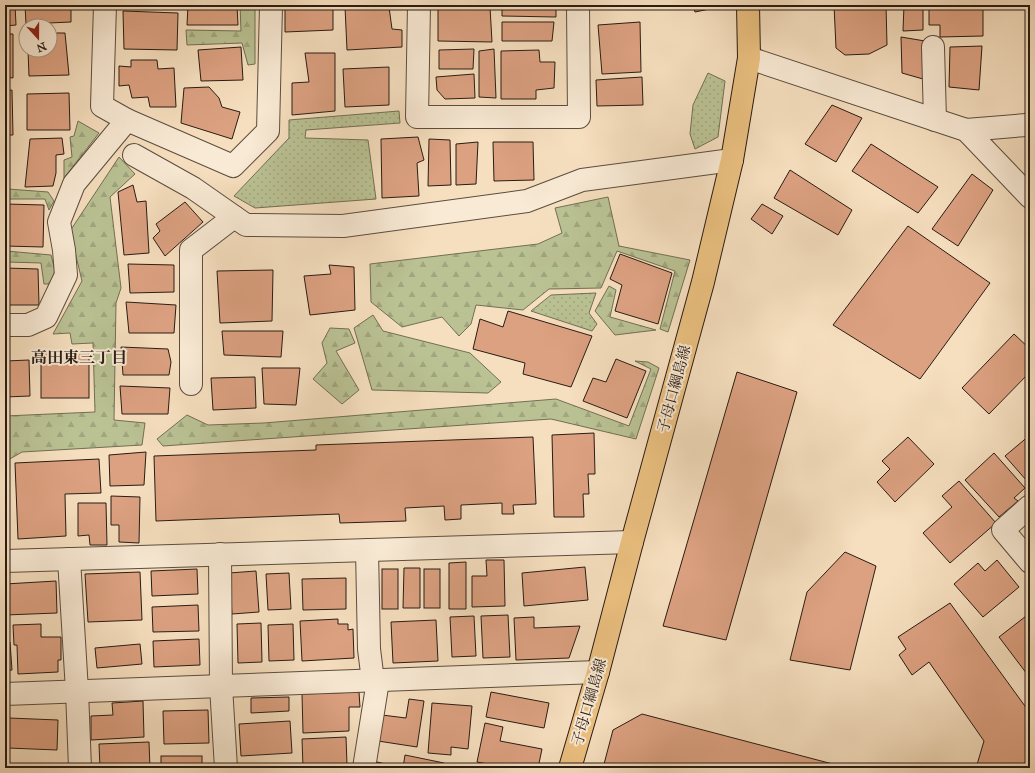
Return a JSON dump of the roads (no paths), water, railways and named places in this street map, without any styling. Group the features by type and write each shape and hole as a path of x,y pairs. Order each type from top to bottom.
{"main road":[{"name":"子母口綱島線","path":"570,768 598,672 632,542 704,282 732,160 749,58 748,5"}],"street":[{"path":"105,5 102,106 127,120 233,166 268,131 271,5"},
{"path":"419,5 417,116 580,118 578,5"},
{"path":"933,47 935,120"},
{"path":"749,58 966,130 1030,124"},
{"path":"5,325 28,325 46,317 66,276 64,250 59,222 74,184 127,120"},
{"path":"966,130 1030,197"},
{"path":"134,155 193,188 246,225 343,226 527,201 582,180 732,160"},
{"path":"191,384 191,250 234,217"},
{"path":"1030,506 1003,530 1030,562"},
{"path":"5,561 632,542"},
{"path":"364,768 377,687 373,680 369,649 367,550"},
{"path":"220,554 222,686 226,768"},
{"path":"69,559 80,768"},
{"path":"5,694 598,672"}],"district":[{"name":"高田東三丁目","path":"79,357"}]}
